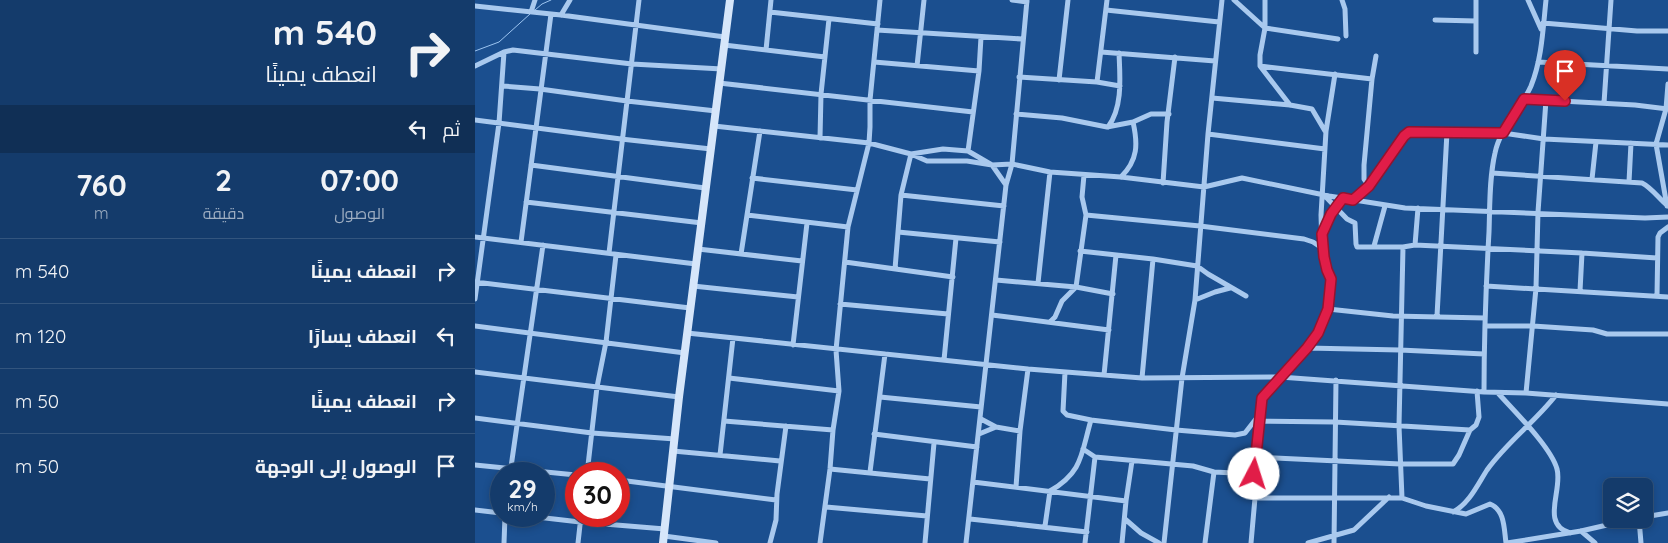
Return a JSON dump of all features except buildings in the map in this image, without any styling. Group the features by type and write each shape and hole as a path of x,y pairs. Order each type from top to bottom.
{"street":[{"path":"531,12 535,0"},
{"path":"561,15 570,0"},
{"path":"609,254 621,139 639,0"},
{"path":"664,536 679,397 730,0"},
{"path":"766,50 771,0"},
{"path":"820,543 839,391 836,350 848,227 869,144 870,100 880,0"},
{"path":"917,66 924,0"},
{"path":"966,543 1006,185 1012,164 1027,1 1012,0"},
{"path":"1059,80 1068,0"},
{"path":"1097,82 1107,0"},
{"path":"1164,543 1182,378 1195,300 1208,134 1222,0"},
{"path":"1234,0 1265,28 1338,39"},
{"path":"1265,0 1265,28 1260,66 1290,105"},
{"path":"1342,0 1345,9 1346,36"},
{"path":"1476,0 1476,52"},
{"path":"1528,0 1542,31"},
{"path":"1485,392 1486,286 1492,173 1495,151 1531,84 1538,62 1546,0"},
{"path":"1603,103 1611,0"},
{"path":"475,6 561,15 724,41 766,50 825,57"},
{"path":"1106,10 1219,22"},
{"path":"770,12 920,33 1022,39"},
{"path":"521,242 551,14"},
{"path":"819,138 821,94 829,19"},
{"path":"1435,20 1476,21"},
{"path":"1543,23 1668,31"},
{"path":"968,151 979,71 981,37"},
{"path":"475,66 504,52 513,50 632,64 722,69"},
{"path":"475,300 499,123 504,52"},
{"path":"1101,52 1215,61"},
{"path":"1107,127 1115,114 1120,86 1119,53"},
{"path":"1369,186 1363,175 1376,56"},
{"path":"1163,183 1175,57"},
{"path":"874,62 979,71"},
{"path":"1538,62 1668,68"},
{"path":"1260,66 1372,79"},
{"path":"1251,543 1255,498 1254,474 1262,398 1307,348 1318,333 1328,309 1331,279 1322,248 1321,215 1325,131 1335,74"},
{"path":"1019,77 1097,82 1120,86"},
{"path":"719,83 973,112"},
{"path":"1668,84 1667,109 1656,144 1668,206"},
{"path":"503,86 716,111"},
{"path":"1212,98 1290,105 1312,109 1325,131"},
{"path":"1524,99 1603,103 1667,109"},
{"path":"1526,393 1536,288 1538,212 1546,100"},
{"path":"1016,114 1062,118 1107,127 1133,122 1151,114 1169,114"},
{"path":"475,120 711,149"},
{"path":"1121,177 1130,169 1136,150 1136,134 1133,122"},
{"path":"714,126 869,144 911,154 927,161 967,161 992,166 1012,164 1051,172 1121,177 1204,187 1242,178 1385,206 1490,212 1538,212 1645,218 1668,217"},
{"path":"741,254 760,132"},
{"path":"1353,200 1369,186 1404,136 1409,132 1503,133 1544,139 1668,145"},
{"path":"1437,316 1447,132"},
{"path":"1208,134 1325,149"},
{"path":"1592,179 1596,142"},
{"path":"1629,182 1631,143"},
{"path":"911,154 943,149 968,151 992,166 1006,185"},
{"path":"895,268 901,195 911,154"},
{"path":"531,165 705,188"},
{"path":"1038,283 1051,172"},
{"path":"1492,173 1642,183 1647,185 1668,206"},
{"path":"1050,322 1055,317 1062,301 1076,287 1086,215 1082,197 1084,175"},
{"path":"752,178 857,190"},
{"path":"901,195 1004,206"},
{"path":"1323,195 1347,219 1355,223 1355,244 1357,247 1403,247 1415,245 1537,250 1657,258"},
{"path":"1322,234 1336,207 1343,198"},
{"path":"526,202 702,223"},
{"path":"1373,246 1385,206"},
{"path":"1415,245 1418,208"},
{"path":"747,215 848,227"},
{"path":"1086,215 1200,226 1309,240 1322,248"},
{"path":"793,345 807,223"},
{"path":"1657,296 1658,237 1668,227"},
{"path":"898,232 1001,242"},
{"path":"475,237 696,264"},
{"path":"944,360 956,238"},
{"path":"512,462 543,245"},
{"path":"1402,498 1399,426 1403,247"},
{"path":"699,249 802,261"},
{"path":"1081,251 1197,266 1246,296"},
{"path":"1580,291 1582,253"},
{"path":"588,462 597,388 606,342 616,255"},
{"path":"1104,375 1116,255"},
{"path":"1142,378 1153,259"},
{"path":"845,262 953,277"},
{"path":"996,280 1076,287 1113,294"},
{"path":"476,282 690,308"},
{"path":"693,286 798,298"},
{"path":"1486,286 1668,297"},
{"path":"1195,300 1231,288"},
{"path":"840,304 948,314"},
{"path":"1328,309 1401,316 1485,318"},
{"path":"992,315 1109,330"},
{"path":"475,326 685,353"},
{"path":"1485,326 1533,326 1593,330 1607,334 1640,332 1668,334"},
{"path":"687,333 836,350 986,363 1027,369 1142,378 1280,377 1668,404"},
{"path":"720,455 733,338"},
{"path":"1307,348 1484,354"},
{"path":"870,472 885,354"},
{"path":"1016,487 1027,369"},
{"path":"475,372 679,397"},
{"path":"1065,372 1064,413 1091,420 1239,435 1253,424 1259,415"},
{"path":"729,378 839,391"},
{"path":"1334,543 1336,380"},
{"path":"1256,457 1400,464 1453,464 1459,455 1469,430 1476,425 1479,417 1477,391"},
{"path":"1498,393 1544,446 1556,466 1558,481 1554,506 1555,519 1563,531 1570,533"},
{"path":"1453,512 1462,506 1488,469 1512,441 1556,396"},
{"path":"880,397 981,407"},
{"path":"475,418 592,433 675,439"},
{"path":"981,419 996,427 1020,431"},
{"path":"1050,491 1063,484 1075,470 1091,420"},
{"path":"724,421 833,430"},
{"path":"1259,422 1335,422 1469,430"},
{"path":"770,543 777,520 776,500 786,426"},
{"path":"979,434 996,427"},
{"path":"874,434 977,447"},
{"path":"925,543 934,442"},
{"path":"1083,449 1095,458 1199,466 1214,472 1254,474"},
{"path":"673,451 781,461"},
{"path":"1085,543 1095,458"},
{"path":"1122,543 1132,461"},
{"path":"475,465 490,468"},
{"path":"830,469 930,478"},
{"path":"1205,543 1214,472"},
{"path":"630,482 776,500"},
{"path":"973,482 1126,501"},
{"path":"1045,526 1050,491"},
{"path":"1255,498 1389,497 1402,498 1453,512 1470,514 1488,504 1493,505 1499,510 1507,543 1581,532 1603,526"},
{"path":"1308,543 1354,530 1389,497"},
{"path":"826,507 927,516"},
{"path":"475,510 490,512"},
{"path":"1653,516 1668,513"},
{"path":"970,519 1087,532"},
{"path":"1125,520 1141,533 1159,543"},
{"path":"504,543 505,527"},
{"path":"578,543 579,527"},
{"path":"620,527 664,536 716,543"},
{"path":"1640,528 1641,543"},
{"path":"1581,532 1595,543"}],"waterway":[{"path":"535,10 551,0"},
{"path":"475,51 499,42 530,14"}],"route":[{"path":"1254,474 1262,398 1307,348 1318,333 1328,309 1331,279 1323,253 1322,234 1331,214 1343,198 1353,200 1369,186 1404,136 1409,132 1503,133 1524,99 1565,101"}]}
